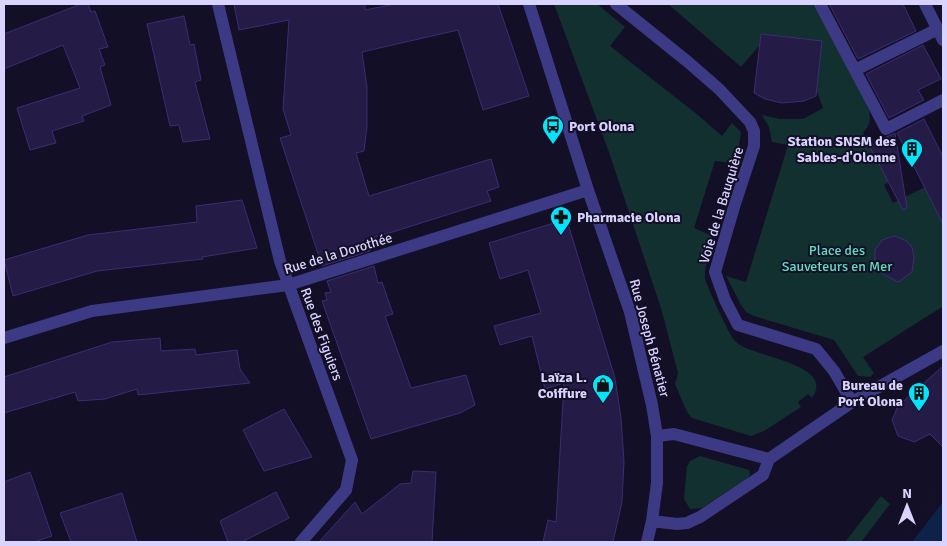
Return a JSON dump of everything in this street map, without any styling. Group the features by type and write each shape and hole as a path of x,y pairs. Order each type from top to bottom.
{"street":[{"name":"Rue des Figuiers","path":"218,4 280,261 352,460 346,490 302,542"},
{"name":"Rue Joseph Bénatier","path":"529,4 588,190 630,312 652,404 657,436 657,483 647,542"},
{"name":"Voie de la Bauquière","path":"616,4 688,62 719,90 750,122 754,130 754,146 715,272 725,300 738,325 816,349 834,370 852,402"},
{"path":"820,4 886,129 943,100"},
{"path":"855,70 941,34 925,4"},
{"name":"Rue de la Dorothée","path":"4,338 92,311 288,285 588,190"},
{"path":"652,521 677,524 687,523 700,517 763,475 769,459 852,402 943,351"},
{"path":"657,436 674,434 769,459"}],"green space":[{"path":"554,4 597,4 625,27 610,46 722,136 732,123 741,132 734,163 715,161 694,228 713,236 705,278 734,340 756,352 788,362 802,369 812,376 816,386 812,398 808,394 798,402 801,407 764,431 751,436 692,418 687,412 675,384 678,373 661,308 610,155"},
{"name":"Place des Sauveteurs en Mer","path":"668,4 815,4 869,110 869,122 863,133 889,182 884,185 893,203 925,187 943,223 943,304 942,307 863,357 874,373 870,377 858,376 834,340 746,312 726,276 746,282 788,145 772,142 769,127 762,115 780,119 803,119 823,108 816,89 780,37 761,34 759,46 741,67"},
{"path":"700,456 749,470 750,474 748,478 702,508 690,509 684,499 687,466 690,461"},
{"path":"881,496 890,504 861,542 845,542"}],"water":[{"path":"943,481 943,542 897,542"}],"pier":[{"path":"943,481 943,502 912,542 897,542"}],"building":[{"path":"81,4 88,4 91,12 95,11 108,47 99,49 105,65 100,67 111,105 82,116 84,121 52,131 56,143 30,150 17,108 80,88 63,45 4,69 4,34"},
{"path":"234,4 365,4 365,10 395,4 498,4 529,96 483,110 458,30 362,52 367,87 367,126 364,151 356,153 369,196 491,159 499,187 487,191 491,201 367,240 370,251 322,266 280,138 291,135 283,109 289,20 239,30"},
{"path":"829,4 903,4 916,31 858,59"},
{"path":"184,16 190,45 194,44 201,80 195,82 210,139 183,142 179,125 170,126 147,24"},
{"path":"761,34 822,41 816,96 804,101 782,103 765,99 754,93"},
{"path":"923,45 941,79 918,90 924,100 889,118 866,74"},
{"path":"924,119 943,157 943,224 897,133"},
{"path":"895,133 907,208 903,210 869,145"},
{"path":"242,200 257,248 202,257 203,259 97,271 13,296 4,260 88,235 197,222 196,206"},
{"path":"557,222 569,227 615,378 621,418 624,461 622,502 613,542 543,542 548,520 556,522 564,383 545,389 532,336 500,345 494,326 541,313 528,270 500,279 489,243"},
{"path":"894,236 905,240 912,247 914,258 912,272 898,282 883,274 875,262 875,250 882,240"},
{"path":"374,266 378,283 382,282 393,314 385,316 411,388 466,375 475,405 460,413 371,439 322,301 327,300 325,293 331,292 327,281"},
{"path":"160,338 161,351 195,349 196,355 237,350 240,369 250,383 138,395 137,389 105,399 78,401 75,392 4,413 4,377 112,342"},
{"name":"Bureau de Port Olona","path":"943,366 943,447 930,434 914,442 898,436 892,420 898,406"},
{"path":"284,409 312,457 264,471 243,430"},
{"path":"413,471 436,472 432,542 319,542 355,502 362,514 400,484 411,483"},
{"path":"30,472 52,536 34,542 4,542 4,482"},
{"path":"276,492 289,518 242,542 228,542 220,521"},
{"path":"122,493 137,542 71,542 60,513"}],"place":[{"name":"Port Olona","path":"553,145"},
{"name":"Station SNSM des Sables-d'Olonne","path":"912,168"},
{"name":"Pharmacie Olona","path":"561,236"},
{"name":"Laïza L. Coiffure","path":"603,404"},
{"name":"Bureau de Port Olona","path":"919,412"}]}
